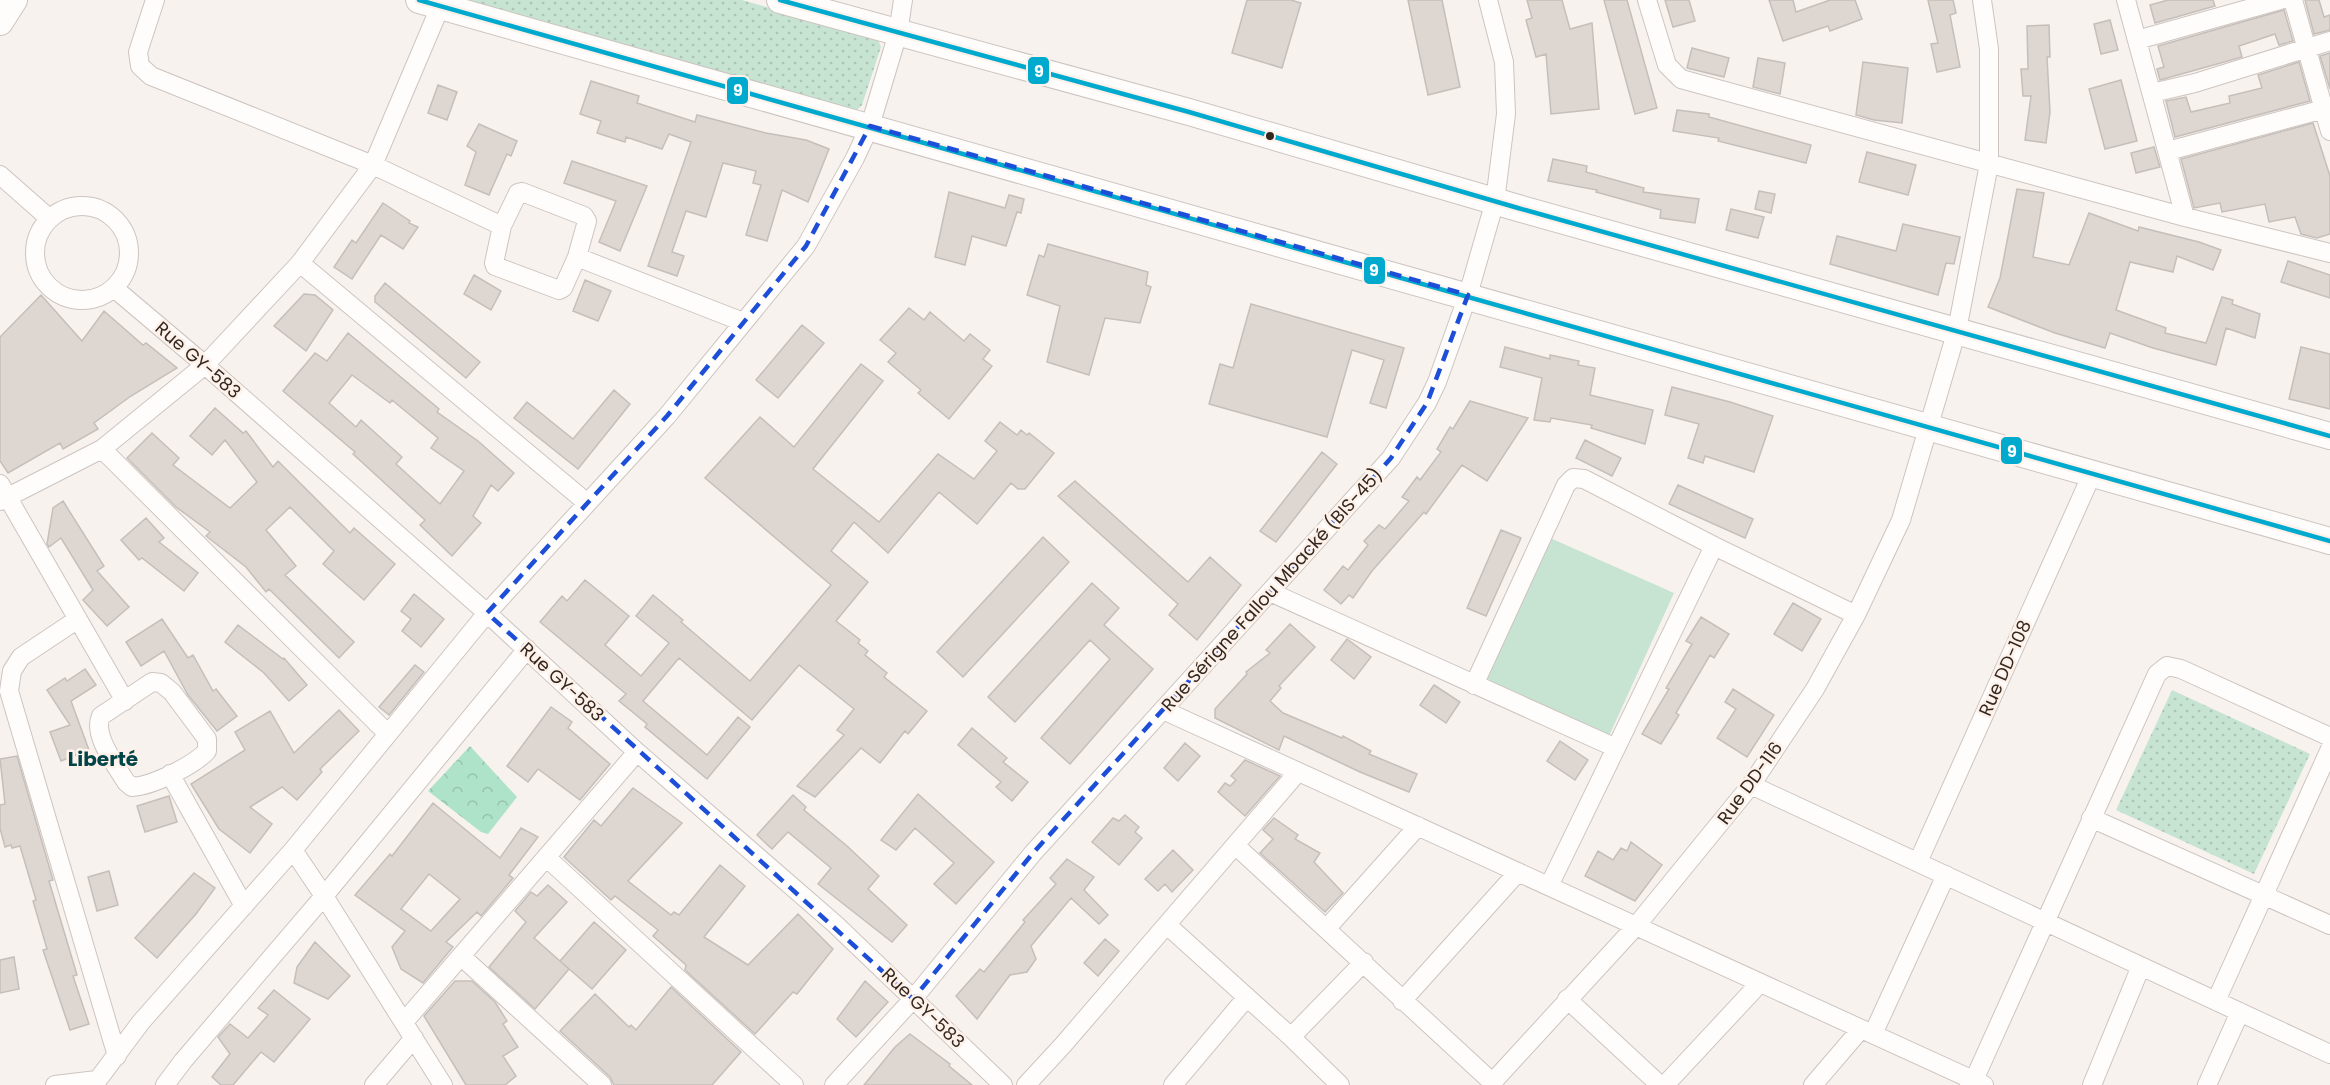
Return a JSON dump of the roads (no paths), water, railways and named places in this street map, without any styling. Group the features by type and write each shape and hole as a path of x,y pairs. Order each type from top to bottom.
{"street":[{"path":"0,22 14,0"},
{"path":"155,0 138,52 140,66 151,76 374,165 502,226"},
{"path":"780,0 1189,112 1495,201 2330,436"},
{"path":"55,1085 96,1082 141,1022 293,850 487,613 667,416 806,246 855,158 870,126 898,33 903,0"},
{"name":"Rue Sérigne Fallou Mbacké (BIS-45)","path":"834,1085 913,999 1033,853 1391,458 1413,426 1437,382 1468,295 1495,201 1506,114 1505,83 1504,62 1488,0"},
{"path":"1647,0 1667,65 1681,79 2185,217 2330,253"},
{"name":"Rue DD-116","path":"1491,1084 1636,926 1752,785 1815,689 1856,615 1901,520 1957,330 1989,164 1989,49 1982,0"},
{"path":"2126,0 2185,217"},
{"path":"2137,40 2280,0"},
{"path":"2293,0 2325,102 2330,131"},
{"path":"125,701 3,494 102,449 205,365 300,263 374,165 434,2 1468,295 1929,429 2330,541"},
{"path":"2152,93 2330,42"},
{"path":"2168,151 2325,102"},
{"path":"0,175 50,219"},
{"path":"526,192 584,216 587,225 577,257 563,288 559,290 495,266 493,260 502,226 518,193 526,192"},
{"path":"77,207 91,207 105,212 117,221 125,233 129,248 128,262 123,276 114,288 100,297 84,300 68,298 48,285 36,264 36,248 40,232 50,219 62,211 77,207"},
{"path":"577,257 743,322"},
{"path":"300,263 586,502"},
{"name":"Rue GY-583","path":"114,288 487,613 637,752 835,924 1003,1085"},
{"path":"102,449 388,734"},
{"name":"Rue DD-108","path":"1918,862 2092,474"},
{"path":"1474,684 1566,486 1573,478 1584,479 1856,615"},
{"path":"1549,886 1714,546"},
{"path":"1270,592 1616,748"},
{"path":"78,619 21,657 12,670 9,691 117,1056"},
{"path":"165,1085 183,1060 324,896 527,649"},
{"path":"1163,710 1867,1031 1976,1083 2045,921 2157,674 2167,666 2181,669 2330,737"},
{"path":"153,682 161,683 172,692 207,739 207,752 200,759 170,774 141,787 132,787 126,782 100,735 97,724 101,716 125,701 153,682"},
{"path":"2216,1001 2330,750"},
{"path":"404,1022 637,752"},
{"path":"1026,1085 1063,1046 1298,772"},
{"path":"170,774 244,906"},
{"path":"1752,785 2330,1054"},
{"path":"2091,819 2330,925"},
{"path":"1327,928 1418,826"},
{"path":"1235,845 1327,928 1491,1084"},
{"path":"293,850 443,1085"},
{"path":"546,857 794,1085"},
{"path":"1402,1001 1518,872"},
{"path":"1813,1085 1867,1031 1946,875"},
{"path":"1167,925 1291,1037 1334,1083"},
{"path":"461,956 602,1085"},
{"path":"1291,1037 1364,963"},
{"path":"2092,1085 2141,966"},
{"path":"1665,1085 1760,983"},
{"path":"1173,1085 1246,997"},
{"path":"1567,999 1660,1085"},
{"path":"2208,1085 2240,1012"},
{"path":"374,1085 414,1038"}],"district":[{"name":"Liberté","path":"103,759"}]}
